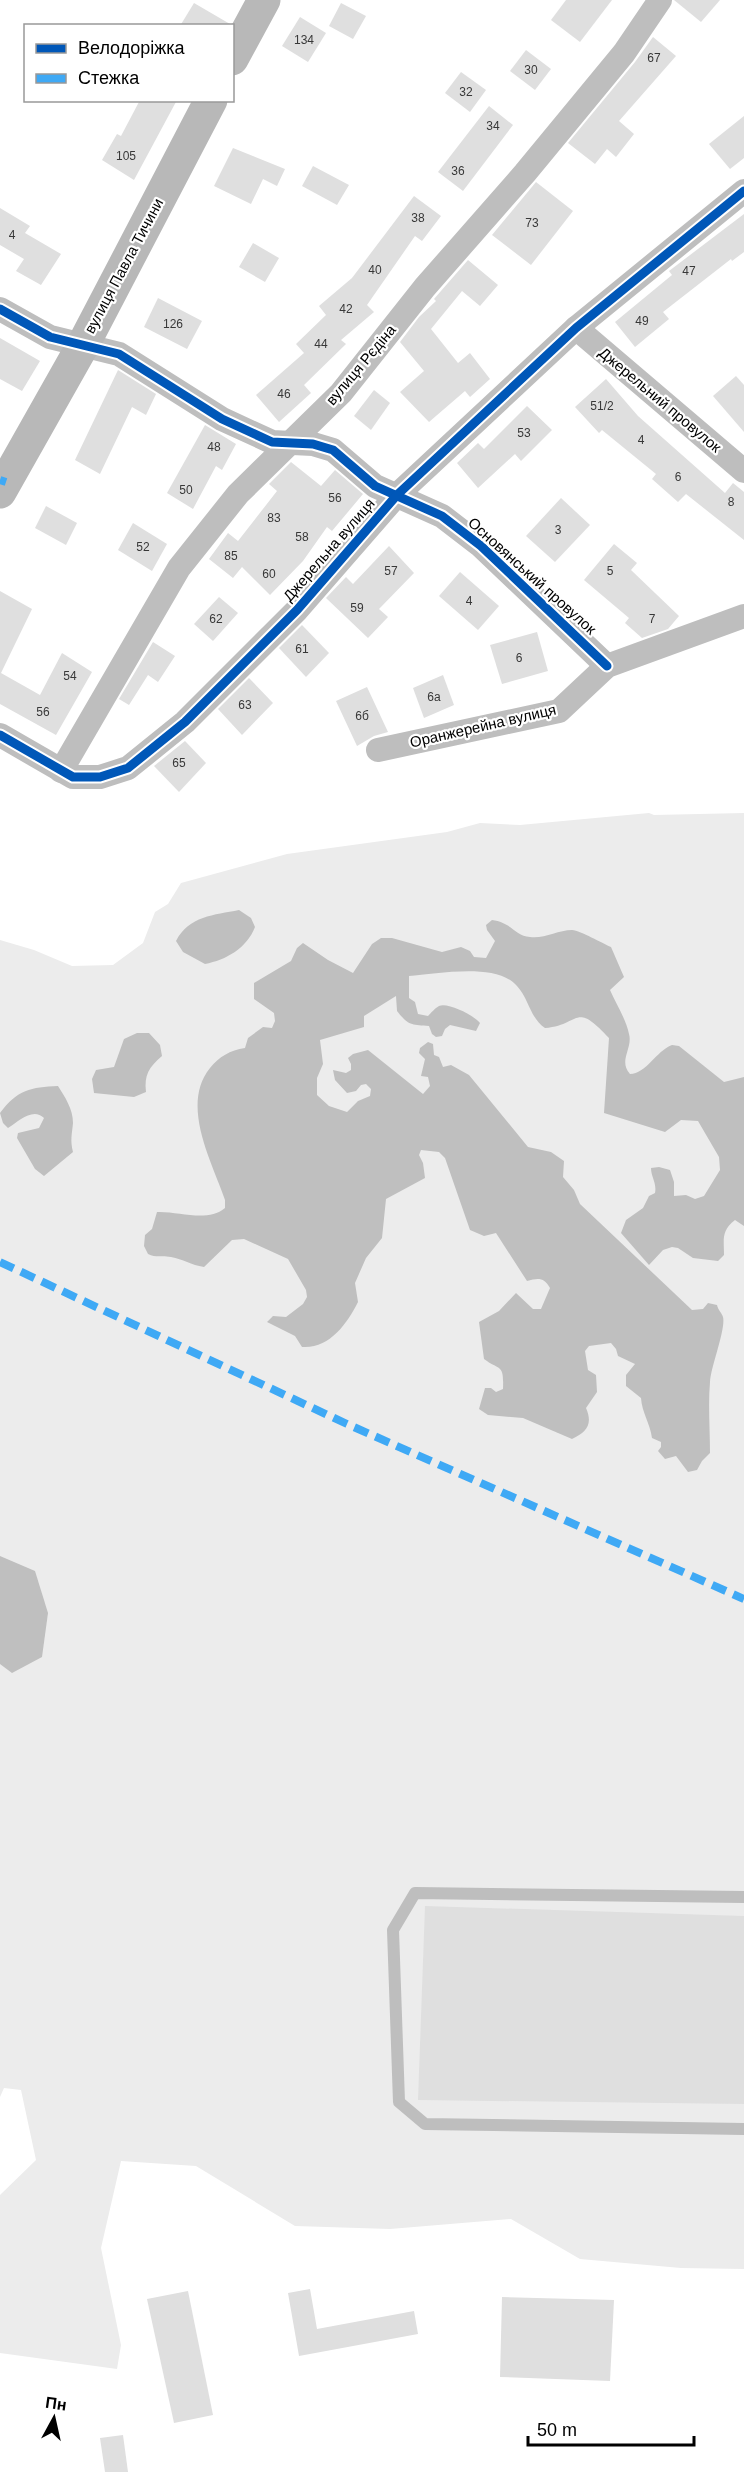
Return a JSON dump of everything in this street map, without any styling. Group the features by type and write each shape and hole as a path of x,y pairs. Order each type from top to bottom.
{"main road":[{"path":"234,55 264,0"},
{"name":"вулиця Павла Тичини","path":"0,492 83,345 210,102"}],"street":[{"name":"вулиця Рєдіна","path":"61,771 179,568 238,494 341,393 425,287 525,173 624,53 660,0"},
{"name":"Джерельна вулиця","path":"0,735 73,777 100,777 128,768 185,722 297,610 397,495 576,328 744,191"},
{"name":"Основянський провулок","path":"0,309 50,337 119,354 222,419 272,441 313,444 333,450 375,486 442,516 481,546 607,666"},
{"name":"Джерельний провулок","path":"576,328 743,468"},
{"name":"Оранжерейна вулиця","path":"378,750 559,711 607,666 744,616"}],"lane":[{"path":"744,1897 415,1893 393,1930 399,2102 425,2124 744,2129"}],"shaded area":[{"path":"649,813 654,815 744,813 744,2269 681,2268 580,2259 511,2219 390,2229 295,2226 196,2166 121,2161 101,2248 121,2345 117,2369 0,2353 0,2195 36,2160 21,2090 4,2088 0,2097 0,940 34,950 72,966 113,965 143,943 155,912 168,904 181,883 287,854 447,832 480,823 520,825"},
{"path":"239,910 251,918 255,927 247,941 228,956 205,964 183,952 176,941 188,926 203,918"},
{"path":"492,920 504,923 525,936 540,937 572,930 611,947 624,977 610,990 628,1028 630,1039 625,1064 630,1074 641,1070 672,1045 679,1046 724,1082 744,1077 744,1226 735,1220 727,1228 724,1236 724,1255 718,1261 693,1258 678,1248 672,1247 663,1250 649,1265 621,1233 626,1220 643,1208 649,1196 655,1193 651,1168 659,1167 670,1170 674,1182 674,1196 686,1195 695,1199 704,1196 720,1170 719,1157 698,1121 681,1120 665,1132 604,1113 609,1038 583,1017 545,1028 536,1019 517,986 496,974 466,971 409,976 409,998 415,1002 418,1014 428,1016 439,1006 448,1006 461,1010 477,1020 480,1023 476,1031 450,1025 442,1036 436,1037 429,1026 414,1025 404,1019 397,1011 396,996 364,1016 364,1027 320,1040 323,1064 317,1078 317,1095 329,1106 347,1112 358,1101 370,1096 371,1089 366,1084 361,1085 356,1091 347,1093 335,1080 333,1070 346,1073 351,1070 348,1058 353,1054 368,1050 423,1094 430,1086 428,1077 421,1076 425,1059 419,1053 420,1048 428,1042 433,1044 434,1055 439,1057 443,1067 451,1065 469,1075 528,1147 551,1152 564,1161 563,1177 574,1190 580,1204 692,1310 703,1309 708,1303 717,1305 723,1323 710,1382 710,1453 697,1470 688,1472 676,1456 665,1459 658,1451 661,1442 652,1438 641,1398 626,1386 626,1375 635,1364 618,1356 611,1343 589,1346 585,1351 588,1370 596,1375 597,1392 586,1408 589,1419 587,1427 572,1439 523,1418 488,1415 479,1409 485,1388 491,1388 496,1392 503,1389 503,1375 500,1369 484,1359 479,1322 499,1311 516,1293 533,1309 541,1309 550,1288 540,1279 527,1281 496,1233 484,1236 470,1230 445,1158 439,1152 421,1150 419,1155 423,1163 425,1178 386,1199 382,1238 366,1258 355,1283 358,1302 336,1334 312,1347 302,1347 295,1336 267,1322 273,1316 286,1317 303,1304 307,1297 306,1290 288,1259 244,1239 232,1240 204,1267 168,1256 148,1254 144,1246 145,1235 152,1229 157,1212 201,1216 210,1215 225,1208 225,1200 201,1134 198,1099 201,1083 217,1061 230,1052 245,1048 248,1038 263,1027 272,1028 275,1021 274,1013 254,999 254,983 291,961 297,948 303,943 353,973 372,944 381,938 392,938 442,952 461,947 470,951 474,957 486,958 495,941 486,925"},
{"path":"137,1033 149,1033 160,1045 162,1056 148,1072 146,1092 134,1097 94,1093 92,1079 96,1070 114,1067 124,1039"},
{"path":"58,1086 72,1113 73,1152 44,1176 35,1169 17,1138 18,1133 39,1128 44,1118 31,1114 8,1128 3,1123 0,1113 12,1099 25,1091"},
{"path":"0,1556 35,1571 48,1613 42,1657 12,1673 0,1664"}],"building":[{"path":"566,0 612,0 580,42 551,20"},
{"path":"674,0 720,0 701,22"},
{"path":"194,3 230,24 181,24"},
{"path":"341,3 366,16 353,39 329,26"},
{"path":"300,17 326,33 308,62 282,46"},
{"path":"653,37 676,56 619,121 634,134 616,157 607,149 595,164 568,143"},
{"path":"526,50 551,69 535,90 510,71"},
{"path":"461,72 486,90 470,112 445,93"},
{"path":"139,102 176,102 134,180 102,160 117,134 121,136"},
{"path":"489,106 513,125 463,191 438,172"},
{"path":"744,116 744,158 730,169 709,144"},
{"path":"233,148 285,169 277,186 263,179 251,204 214,186"},
{"path":"313,166 349,185 337,205 302,186"},
{"path":"536,182 573,211 531,265 492,235"},
{"path":"414,196 441,216 422,241 415,236 367,305 374,312 341,340 346,344 304,385 311,393 279,422 256,395 304,353 296,344 326,315 319,306 352,278"},
{"path":"0,208 30,226 25,233 61,254 41,285 16,271 24,259 0,245"},
{"path":"744,214 744,252 732,261 731,259 663,312 669,319 635,347 615,322 672,275 669,271"},
{"path":"253,243 279,258 265,282 239,267"},
{"path":"468,260 498,285 480,306 462,291 431,329 458,363 470,353 490,379 470,397 465,391 429,422 400,392 424,371 400,342"},
{"path":"158,298 202,321 187,349 144,327"},
{"path":"0,338 40,361 22,391 0,379"},
{"path":"118,370 156,394 146,415 132,407 100,474 75,460"},
{"path":"736,376 744,385 744,432 713,396"},
{"path":"606,379 638,416 725,493 733,483 744,492 744,540 686,494 678,502 652,479 656,474 602,430 599,433 575,407"},
{"path":"374,390 390,403 371,430 354,416"},
{"path":"527,406 552,430 521,461 515,454 478,488 457,463 478,443 484,449"},
{"path":"205,425 236,444 222,470 216,466 193,509 167,493"},
{"path":"291,462 321,486 335,470 363,494 332,531 327,527 303,561 270,595 242,567 233,578 209,559 228,533 238,541 277,491 269,484"},
{"path":"561,498 590,525 555,562 526,536"},
{"path":"46,506 77,523 66,545 35,528"},
{"path":"133,523 167,544 152,571 118,550"},
{"path":"614,544 637,563 631,570 679,616 668,629 642,638 625,623 629,618 584,580"},
{"path":"389,546 414,573 379,609 388,617 368,638 326,598 346,577 353,584"},
{"path":"460,572 499,606 478,630 439,596"},
{"path":"0,591 32,609 1,673 40,695 62,653 92,672 56,735 0,704"},
{"path":"219,597 238,613 213,641 194,624"},
{"path":"302,625 329,653 306,677 279,648"},
{"path":"537,632 548,671 502,684 490,645"},
{"path":"153,642 175,656 158,682 148,675 129,705 119,699"},
{"path":"443,675 454,705 424,718 413,688"},
{"path":"249,678 273,703 242,735 218,709"},
{"path":"367,687 388,732 374,736 357,746 336,701"},
{"path":"185,741 206,763 179,792 154,766"},
{"path":"425,1906 744,1916 744,2104 418,2100"},
{"path":"310,2289 317,2329 414,2311 418,2334 299,2356 288,2293"},
{"path":"188,2291 213,2415 174,2423 147,2299"},
{"path":"502,2297 614,2300 610,2381 500,2377"},
{"path":"123,2435 128,2472 105,2472 100,2438"}],"marked path":[{"path":"0,480 6,482"},
{"path":"0,1262 347,1424 744,1599"}],"cycle path":[{"path":"0,735 73,777 100,777 128,768 185,722 297,610 397,495 576,328 744,191"},
{"path":"0,309 50,337 119,354 222,419 272,442 313,444 333,450 375,486 442,516 481,546 607,666"}]}
